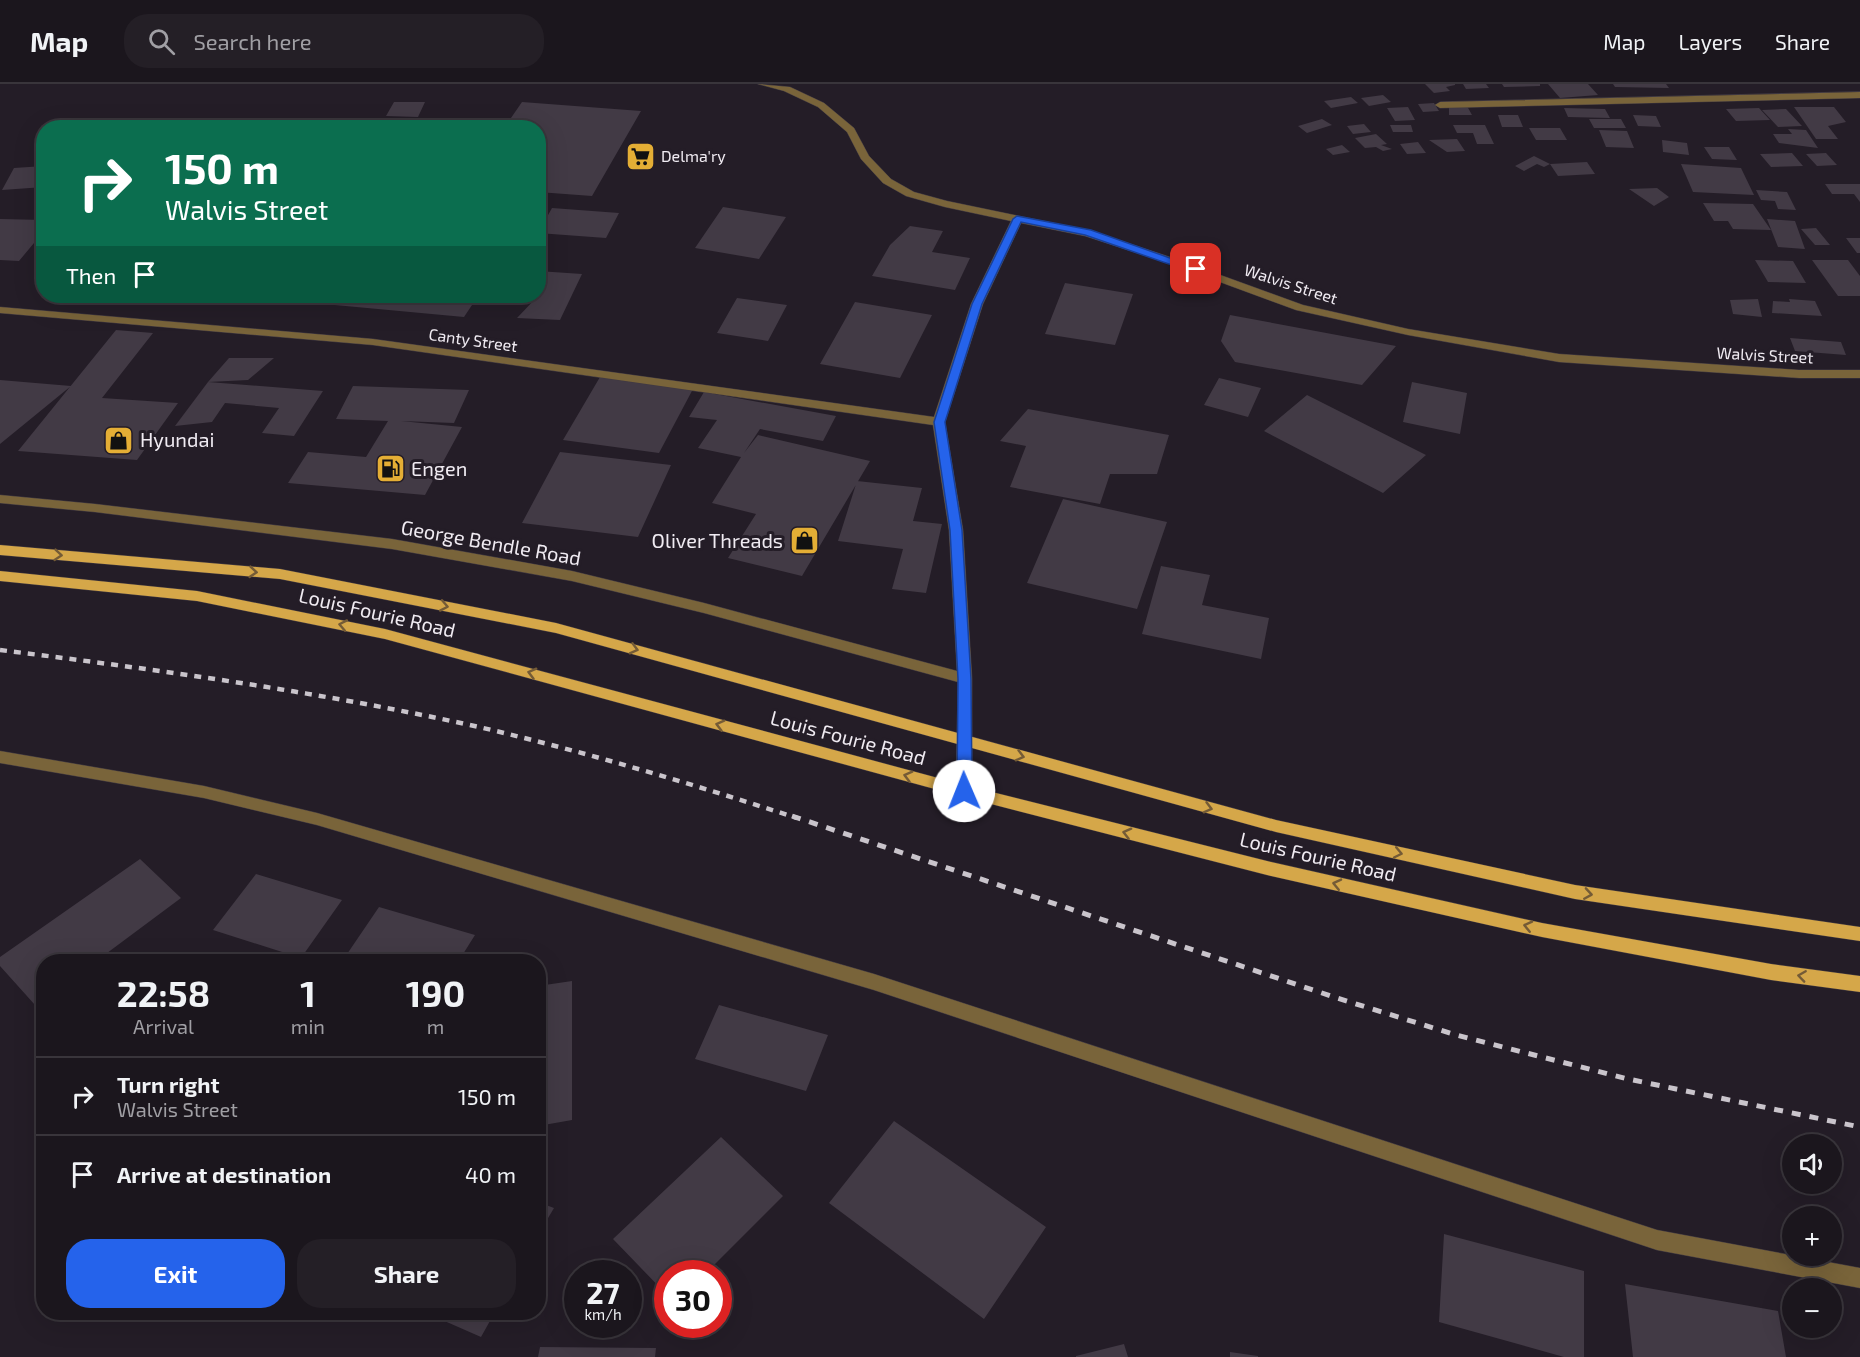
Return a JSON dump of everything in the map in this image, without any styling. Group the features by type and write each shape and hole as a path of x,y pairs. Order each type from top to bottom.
{"main road":[{"name":"Louis Fourie Road","path":"0,550 280,574 556,628 1276,826 1575,892 1860,934"},
{"name":"Louis Fourie Road","path":"0,576 197,596 385,633 964,791 1267,868 1542,930 1771,972 1860,984"}],"street":[{"name":"Walvis Street","path":"764,84 787,89 821,105 851,130 865,157 887,180 910,194 945,204 1087,232 1300,308 1408,332 1560,358 1766,372 1860,374"},
{"path":"1440,105 1860,95"},
{"path":"964,791 965,679 956,530 939,422 977,304 1017,219"},
{"name":"Canty Street","path":"0,310 373,342 939,422"},
{"name":"George Bendle Road","path":"0,499 95,508 392,544 561,574 704,608 965,679"},
{"path":"0,757 204,792 317,819 874,982 1657,1240 1860,1278"}],"building":[{"path":"1425,84 1455,85 1446,87 1450,91 1434,93"},
{"path":"1463,84 1486,84 1489,88 1466,89"},
{"path":"1502,84 1540,84 1540,86 1504,87"},
{"path":"1548,84 1588,84 1598,95 1560,98"},
{"path":"1613,84 1666,84 1669,88 1615,87"},
{"path":"1383,95 1391,102 1369,106 1361,98"},
{"path":"1351,97 1358,103 1331,108 1324,101"},
{"path":"394,102 425,102 418,117 386,116"},
{"path":"522,102 641,111 592,196 546,193 546,120 510,120"},
{"path":"1434,103 1439,111 1423,112 1418,104"},
{"path":"1449,106 1467,106 1472,115 1449,115"},
{"path":"1408,107 1415,120 1395,121 1387,108"},
{"path":"1794,107 1834,107 1846,122 1828,126 1838,139 1816,139"},
{"path":"1564,108 1605,109 1610,118 1568,117"},
{"path":"1759,108 1770,120 1736,121 1726,109"},
{"path":"1786,109 1802,126 1778,127 1762,110"},
{"path":"1498,115 1518,115 1523,127 1502,127"},
{"path":"1633,115 1656,116 1661,127 1638,126"},
{"path":"1322,119 1332,125 1307,133 1298,126"},
{"path":"1589,119 1621,119 1626,128 1594,128"},
{"path":"1364,124 1371,132 1353,134 1347,126"},
{"path":"1390,125 1411,125 1413,132 1393,132"},
{"path":"1453,125 1485,125 1494,144 1477,144 1473,133 1457,133"},
{"path":"1529,128 1560,128 1567,140 1536,140"},
{"path":"1788,129 1806,130 1818,148 1779,143 1773,134 1792,134"},
{"path":"1599,130 1627,131 1634,148 1606,147"},
{"path":"1376,134 1387,144 1381,145 1392,149 1383,151 1376,147 1365,148 1355,138"},
{"path":"1457,139 1465,151 1447,152 1429,140"},
{"path":"1662,140 1687,143 1689,155 1663,152"},
{"path":"1418,142 1426,153 1407,154 1400,144"},
{"path":"1342,145 1350,152 1333,155 1326,149"},
{"path":"1704,147 1729,147 1737,160 1712,159"},
{"path":"1792,153 1803,166 1771,167 1760,154"},
{"path":"1826,153 1837,165 1817,166 1806,154"},
{"path":"1534,156 1550,164 1544,167 1537,164 1524,171 1515,166"},
{"path":"1587,162 1595,174 1558,176 1550,164"},
{"path":"1681,164 1741,168 1754,195 1693,192"},
{"path":"36,167 36,188 2,190 14,168"},
{"path":"1825,184 1860,184 1860,202 1854,194 1832,194"},
{"path":"1657,188 1669,197 1654,206 1629,189"},
{"path":"1756,190 1787,192 1796,210 1778,209 1775,201 1761,200"},
{"path":"1703,203 1753,204 1771,230 1733,229 1728,221 1714,221"},
{"path":"723,207 786,217 759,259 695,248"},
{"path":"552,208 619,213 606,238 546,234 546,219"},
{"path":"0,219 36,220 36,241 19,261 0,260"},
{"path":"1767,219 1795,221 1805,249 1778,247"},
{"path":"910,226 943,231 932,252 970,258 955,290 872,276 890,245"},
{"path":"1816,228 1830,245 1815,245 1801,229"},
{"path":"1846,238 1860,238 1860,253 1857,253"},
{"path":"1755,260 1793,261 1806,283 1768,282"},
{"path":"1812,260 1848,260 1860,276 1860,296 1838,296"},
{"path":"546,272 582,274 560,320 517,318 531,303 546,303"},
{"path":"1065,283 1133,294 1115,345 1045,334"},
{"path":"737,298 787,305 768,341 717,333"},
{"path":"1758,299 1762,317 1733,314 1730,300"},
{"path":"1789,299 1815,301 1822,316 1772,313 1773,301 1790,302"},
{"path":"855,302 932,315 900,378 820,364"},
{"path":"313,303 473,303 464,317"},
{"path":"1230,315 1396,346 1362,385 1235,362 1221,341"},
{"path":"116,330 153,333 102,398 178,403 137,460 18,451"},
{"path":"1790,338 1841,342 1846,355 1795,351"},
{"path":"229,358 274,358 248,380 208,382"},
{"path":"600,377 693,389 659,453 563,440"},
{"path":"1219,378 1261,388 1248,417 1204,405"},
{"path":"0,380 71,386 0,444"},
{"path":"208,382 323,391 294,436 262,433 279,408 225,403 212,422 175,426"},
{"path":"1412,382 1467,393 1460,434 1403,422"},
{"path":"353,386 469,390 454,423 401,421 462,427 425,495 288,483 308,452 366,457 388,421 336,419"},
{"path":"704,392 836,416 823,441 760,429 744,453 758,435 870,461 802,576 728,558 756,514 712,503 741,457 698,448 717,420 689,417"},
{"path":"1307,395 1426,455 1383,493 1264,431"},
{"path":"1028,409 1169,435 1157,474 1110,474 1100,504 1010,487 1026,446 1000,441"},
{"path":"560,452 671,465 638,537 522,523"},
{"path":"857,481 922,488 913,521 942,524 926,593 892,589 903,549 838,541"},
{"path":"1063,499 1167,522 1137,609 1027,583"},
{"path":"1161,566 1210,575 1202,605 1269,618 1261,659 1142,634"},
{"path":"140,859 181,898 106,954 36,954 35,1005 0,966 0,957"},
{"path":"256,874 342,900 304,954 288,954 213,930"},
{"path":"379,907 475,935 463,954 347,954"},
{"path":"572,981 572,1120 546,1125 546,985"},
{"path":"719,1005 828,1035 806,1091 695,1059"},
{"path":"894,1121 1046,1227 984,1319 829,1203"},
{"path":"721,1137 783,1196 719,1260 654,1260 654,1281 642,1269 642,1260 633,1260 613,1239"},
{"path":"546,1205 554,1208 546,1222"},
{"path":"1444,1234 1584,1271 1584,1357 1564,1357 1439,1322"},
{"path":"1625,1284 1778,1311 1786,1357 1633,1357"},
{"path":"442,1320 491,1320 481,1337"},
{"path":"1124,1344 1128,1357 1076,1357 1076,1356"},
{"path":"540,1347 656,1348 655,1357 538,1357"},
{"path":"1230,1352 1258,1356 1258,1357 1230,1357"}],"railway":[{"path":"0,650 240,683 420,714 599,758 797,818"},
{"path":"792,816 1337,998 1456,1035 1628,1079 1860,1127"}],"place":[{"name":"Delma'ry","path":"640,156"},
{"name":"Hyundai","path":"119,440"},
{"name":"Engen","path":"390,469"},
{"name":"Oliver Threads","path":"804,541"}],"route":[{"path":"964,791 965,679 956,530 939,422 977,304 1017,219 1087,232 1196,269"}]}
